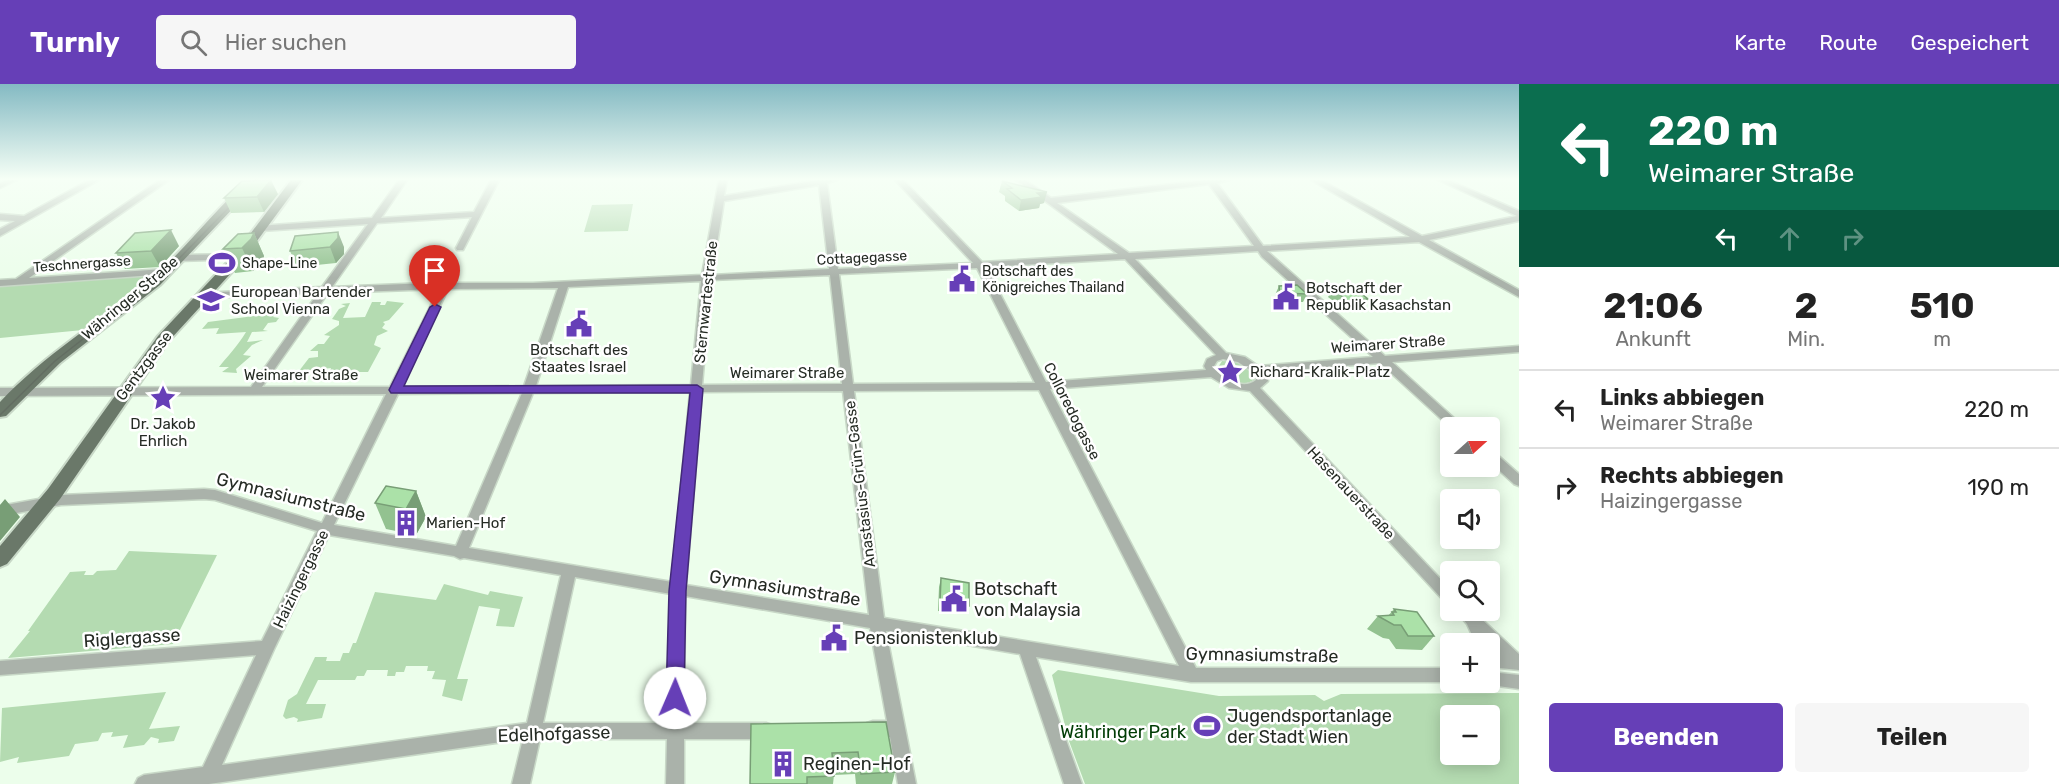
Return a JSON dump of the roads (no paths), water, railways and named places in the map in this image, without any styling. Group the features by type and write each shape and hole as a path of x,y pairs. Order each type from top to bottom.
{"main road":[{"name":"Währinger Straße","path":"0,412 17,392 165,272 219,213"},
{"name":"Gentzgasse","path":"0,559 47,502 163,339 239,257 272,213"}],"street":[{"path":"0,233 35,213"},
{"path":"19,281 118,213"},
{"path":"254,391 380,213"},
{"name":"Sternwartestraße","path":"675,784 678,591 706,280 718,213"},
{"name":"Anastasius-Grün-Gasse","path":"830,213 833,273 876,623 907,784"},
{"name":"Colloredogasse","path":"930,213 980,265 1191,675"},
{"path":"1066,213 1127,256 1223,356"},
{"path":"1235,213 1265,255 1447,417"},
{"path":"1373,213 1519,294"},
{"path":"261,228 478,214"},
{"path":"460,248 478,214"},
{"name":"Cottagegasse","path":"205,295 706,280 1420,239 1519,216"},
{"path":"0,217 24,219"},
{"path":"178,258 239,257"},
{"name":"Teschnergasse","path":"0,283 165,272"},
{"path":"460,554 529,389 564,284"},
{"name":"Haizingergasse","path":"208,776 267,647 446,286"},
{"name":"Weimarer Straße","path":"1259,369 1519,349"},
{"path":"1223,356 1241,359 1259,369 1262,381 1252,387 1233,385 1213,373 1209,366 1210,362 1223,356"},
{"name":"Weimarer Straße","path":"0,392 1043,387 1213,373"},
{"name":"Hasenauerstraße","path":"1252,387 1440,587"},
{"path":"1500,464 1519,481"},
{"name":"Gymnasiumstraße","path":"0,511 47,502 188,494 215,495 326,529 460,554 1026,650 1191,675 1440,675"},
{"path":"521,784 569,573"},
{"path":"1474,621 1518,662"},
{"name":"Riglergasse","path":"0,668 267,647"},
{"path":"1026,650 1073,784"},
{"path":"1500,661 1518,662"},
{"path":"1500,670 1513,681"},
{"path":"861,729 896,729"},
{"name":"Edelhofgasse","path":"144,784 533,731 779,730"}],"tram line":[{"path":"0,415 55,361 157,281 224,213"}],"place":[{"name":"Shape-Line","path":"222,263"},
{"name":"Botschaft des Königreiches Thailand","path":"962,279"},
{"name":"Botschaft der Republik Kasachstan","path":"1286,297"},
{"name":"European Bartender School Vienna","path":"211,301"},
{"name":"Botschaft des Staates Israel","path":"579,324"},
{"name":"Richard-Kralik-Platz","path":"1230,372"},
{"name":"Dr. Jakob Ehrlich","path":"163,398"},
{"name":"Marien-Hof","path":"406,523"},
{"name":"Botschaft von Malaysia","path":"954,599"},
{"name":"Pensionistenklub","path":"834,638"},
{"name":"Jugendsportanlage der Stadt Wien","path":"1207,726"},
{"name":"Reginen-Hof","path":"783,764"}],"park label":[{"name":"Währinger Park","path":"1123,732"}]}
